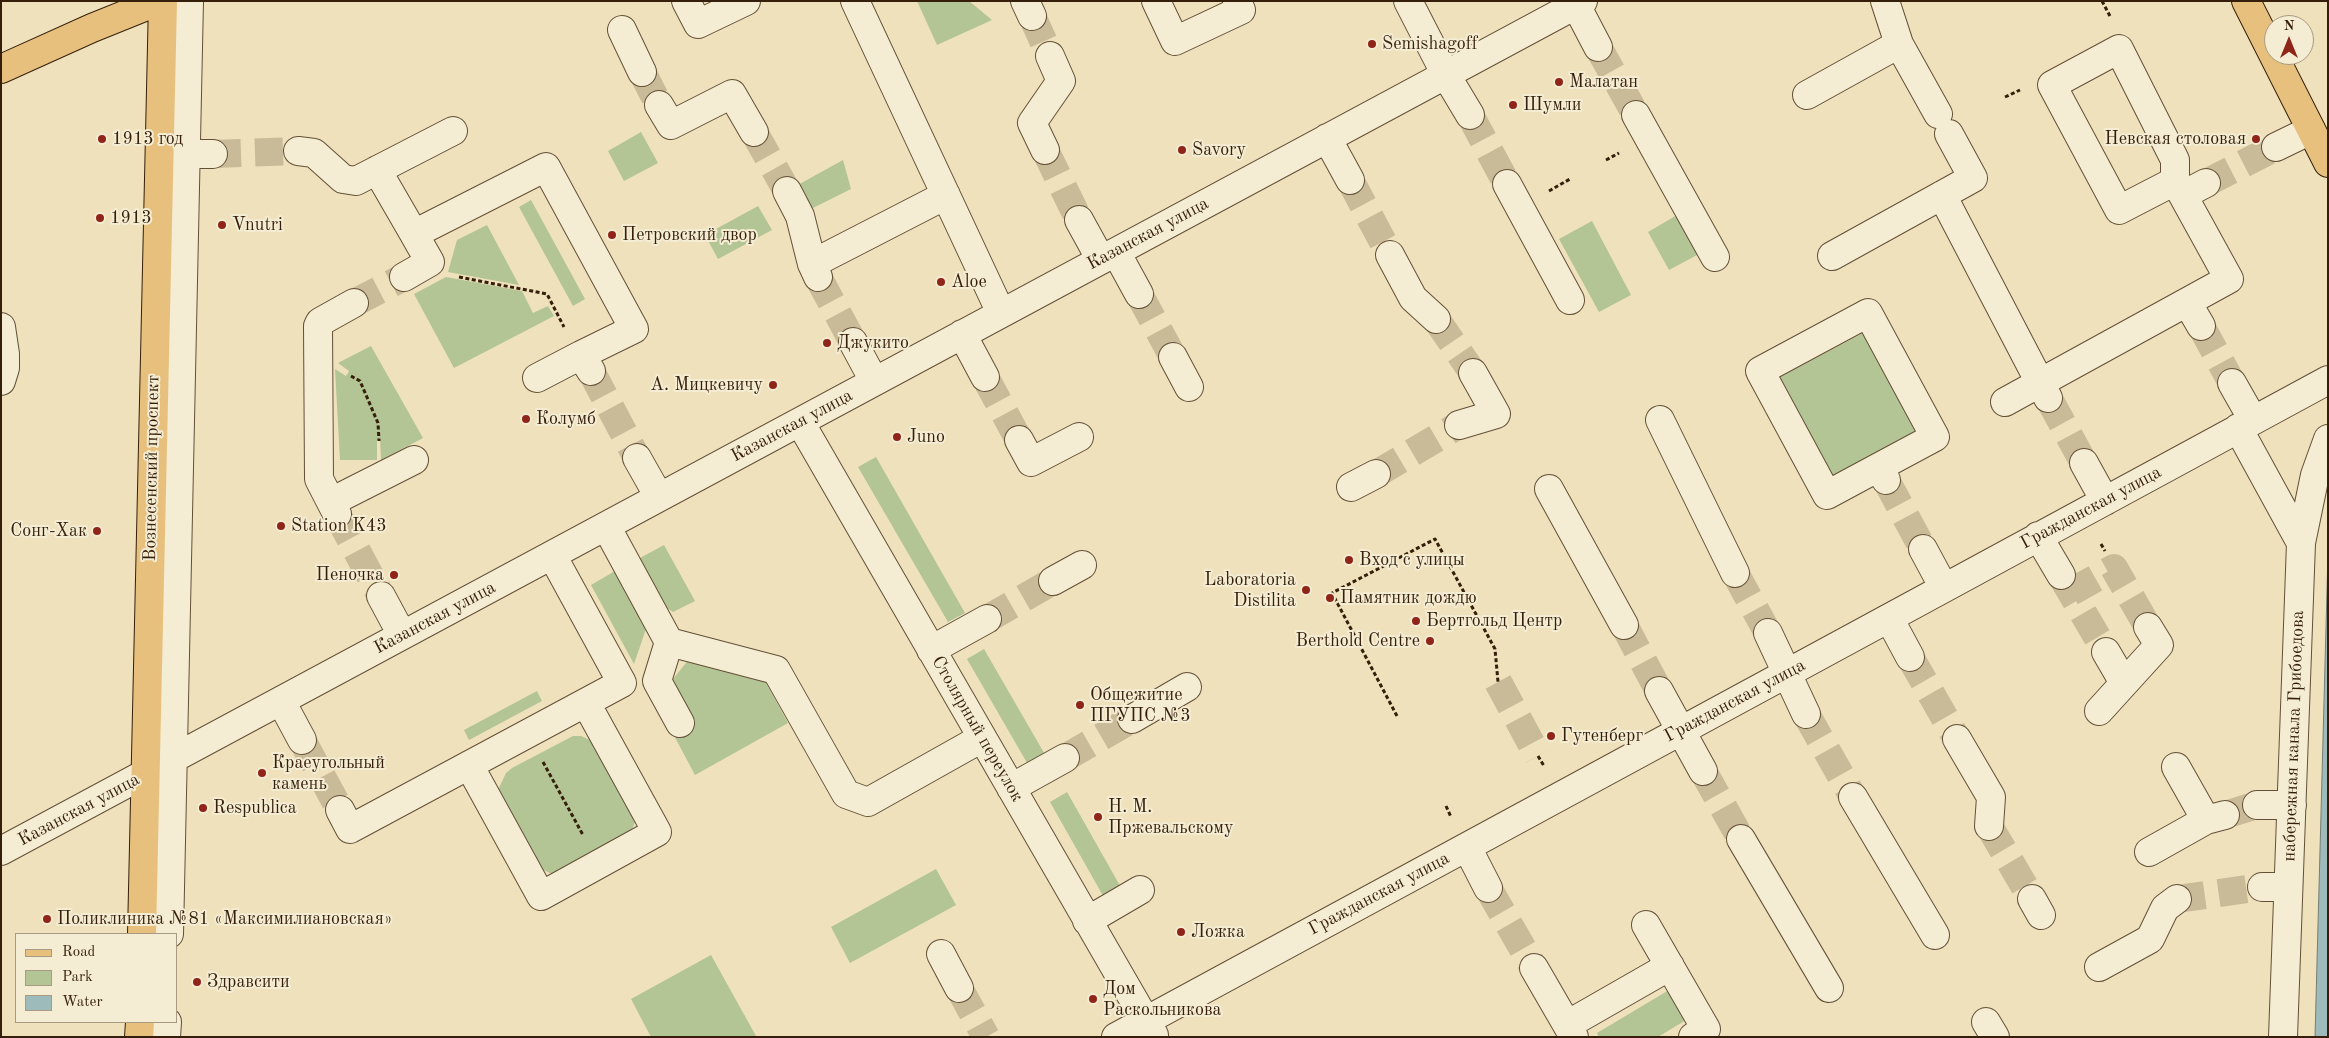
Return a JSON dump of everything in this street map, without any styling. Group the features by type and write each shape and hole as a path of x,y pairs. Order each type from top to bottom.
{"main road":[{"path":"1,69 159,1"},
{"name":"Вознесенский проспект","path":"142,933 146,774 173,154 163,1"},
{"path":"2246,1 2328,163"},
{"path":"139,1037 140,1023"}],"street":[{"name":"Вознесенский проспект","path":"169,933 173,760 173,154 190,1"},
{"path":"686,1 698,24 746,1"},
{"path":"855,1 1001,313"},
{"path":"1156,1 1175,41 1241,10 1237,1"},
{"path":"1408,1 1446,75 1470,116"},
{"path":"1832,256 1973,178 1899,44 1886,1"},
{"path":"1579,3 1598,47"},
{"name":"Казанская улица","path":"1,851 1579,3"},
{"path":"622,30 642,72"},
{"path":"1806,95 1899,44"},
{"path":"2004,402 2044,391 2187,302 2229,279 2188,186 2176,160 2119,49 2052,85 2119,210 2188,186"},
{"path":"1045,150 1032,123 1062,81 1050,56"},
{"path":"659,106 670,125 732,94 754,132"},
{"path":"1636,115 1715,257"},
{"path":"2276,148 2311,130"},
{"path":"298,151 314,153 343,179 356,181 453,131"},
{"path":"1327,138 1350,180"},
{"path":"173,154 213,154"},
{"path":"414,234 546,167 634,329 586,363 537,378"},
{"path":"377,170 430,262 404,277"},
{"path":"1507,184 1570,300"},
{"path":"787,191 800,216 815,270 946,195"},
{"path":"1942,195 2044,391"},
{"path":"1079,220 1139,294"},
{"path":"1390,255 1413,298 1436,319"},
{"path":"2187,302 2201,326"},
{"path":"354,303 319,323 319,479 334,508 379,477 414,460"},
{"path":"1868,313 1935,437 1882,473 1827,495 1760,371 1868,313"},
{"path":"1,327 5,354 5,368 1,381"},
{"path":"962,334 985,377"},
{"path":"853,342 874,381"},
{"path":"1173,357 1189,387"},
{"path":"1459,425 1496,414 1473,373"},
{"name":"Гражданская улица","path":"1116,1037 1150,1029 1467,847 2328,380"},
{"path":"2232,383 2245,424 2301,543"},
{"path":"1660,420 1735,573"},
{"name":"Столярный переулок","path":"800,422 1150,1029"},
{"path":"1019,440 1031,462 1079,437"},
{"name":"набережная канала Грибоедова","path":"2283,1037 2301,543 2315,476 2328,438"},
{"path":"638,458 659,497"},
{"path":"2084,463 2105,501"},
{"path":"1351,487 1376,474"},
{"path":"1549,489 1624,625"},
{"path":"606,526 669,642 657,681 680,723"},
{"path":"2038,536 2061,575"},
{"path":"1923,550 1944,588"},
{"path":"340,810 350,829 622,683 552,555"},
{"path":"1053,581 1082,564"},
{"path":"381,596 402,635"},
{"path":"1889,618 1910,657"},
{"path":"932,650 986,619"},
{"path":"2099,711 2159,645 2148,627"},
{"path":"1768,633 1806,714"},
{"path":"669,642 776,670 846,794 868,802 982,738"},
{"path":"2106,652 2124,683"},
{"path":"1132,720 1187,688"},
{"path":"1659,691 1703,771"},
{"path":"281,701 302,740"},
{"path":"469,765 541,896 657,832 586,702"},
{"path":"1957,739 1991,797 1988,826"},
{"path":"1011,788 1065,758"},
{"path":"2149,852 2216,818 2176,767"},
{"path":"1854,797 1935,934"},
{"path":"2257,805 2292,805"},
{"path":"1741,839 1829,988"},
{"path":"1467,847 1488,888"},
{"path":"2262,887 2288,887"},
{"path":"1087,921 1140,890"},
{"path":"2099,967 2150,939 2165,908 2177,899"},
{"path":"1646,925 1706,1029 1693,1037"},
{"path":"941,954 960,988"},
{"path":"1534,968 1570,1031 1670,966"},
{"path":"166,1037 167,1023"}],"path":[{"path":"430,262 437,273 547,294 586,363"},
{"path":"318,355 360,381 378,423 379,477"},
{"path":"1397,716 1332,593 1435,540 1495,649 1498,682"},
{"path":"2101,544 2105,551"},
{"path":"528,734 599,864"},
{"path":"1538,756 1544,766"},
{"path":"1446,806 1451,817"}],"green space":[{"path":"917,1 969,1 992,20 937,45"},
{"path":"641,132 658,163 624,181 608,151"},
{"path":"843,160 851,189 809,210 796,186"},
{"path":"531,200 585,299 573,306 519,207"},
{"path":"758,206 772,230 718,259 705,235"},
{"path":"1677,215 1699,254 1669,270 1648,232"},
{"path":"1592,221 1631,295 1599,312 1559,239"},
{"path":"487,225 519,285 448,272 457,240"},
{"path":"446,277 522,291 533,313 548,306 554,316 454,368 414,294"},
{"path":"1867,331 1921,436 1832,482 1778,378"},
{"path":"371,346 423,438 381,460 380,438 377,440 377,460 340,460 335,369 346,376 349,371 338,363"},
{"path":"876,457 965,613 948,622 858,467"},
{"path":"664,545 695,601 673,612 667,608 640,558"},
{"path":"615,571 646,629 634,664 591,585"},
{"path":"984,649 1047,758 1030,768 967,659"},
{"path":"689,659 763,677 788,723 695,775 670,728 670,683"},
{"path":"537,691 542,701 469,740 464,730"},
{"path":"573,736 581,736 597,743 635,814 635,822 632,830 552,874 537,867 499,796 499,788 506,773 512,768"},
{"path":"1067,792 1123,891 1106,901 1050,802"},
{"path":"936,869 956,905 850,963 831,927"},
{"path":"711,955 756,1036 651,1037 631,999"},
{"path":"1669,990 1686,1020 1658,1037 1599,1037 1597,1033"}],"water":[{"path":"2328,553 2328,1037 2315,1037"}],"tunnel":[{"path":"1032,16 1050,56"},
{"path":"1598,47 1636,115"},
{"path":"642,72 659,105"},
{"path":"1470,115 1507,184"},
{"path":"754,132 787,191"},
{"path":"2206,183 2276,147"},
{"path":"1045,150 1079,220"},
{"path":"213,154 298,151"},
{"path":"1350,180 1390,255"},
{"path":"354,303 404,277"},
{"path":"818,277 853,342"},
{"path":"1139,294 1173,357"},
{"path":"1436,319 1473,373"},
{"path":"2201,326 2232,383"},
{"path":"591,371 637,458"},
{"path":"985,377 1019,440"},
{"path":"2049,399 2084,463"},
{"path":"1376,474 1459,425"},
{"path":"1886,480 1923,549"},
{"path":"337,514 381,596"},
{"path":"2071,592 2114,568 2148,627"},
{"path":"1735,573 1768,633"},
{"path":"2062,577 2106,652"},
{"path":"987,619 1053,581"},
{"path":"1624,625 1659,691"},
{"path":"1910,657 1957,739"},
{"path":"1498,682 1538,756"},
{"path":"1806,714 1853,797"},
{"path":"1065,758 1132,719"},
{"path":"302,740 340,810"},
{"path":"1703,771 1741,839"},
{"path":"2225,815 2257,805"},
{"path":"1989,826 2032,899"},
{"path":"2177,899 2262,887"},
{"path":"1488,888 1534,968"},
{"path":"959,988 986,1037"}],"place":[{"name":"Semishagoff","path":"1372,44"},
{"name":"Малатан","path":"1559,82"},
{"name":"Шумли","path":"1513,105"},
{"name":"1913 год","path":"102,139"},
{"name":"Невская столовая","path":"2256,139"},
{"name":"Savory","path":"1182,150"},
{"name":"1913","path":"100,218"},
{"name":"Vnutri","path":"222,225"},
{"name":"Петровский двор","path":"612,235"},
{"name":"Aloe","path":"941,282"},
{"name":"Джукито","path":"827,343"},
{"name":"А. Мицкевичу","path":"773,385"},
{"name":"Колумб","path":"526,419"},
{"name":"Juno","path":"897,437"},
{"name":"Station K43","path":"281,526"},
{"name":"Сонг-Хак","path":"97,531"},
{"name":"Вход с улицы","path":"1349,560"},
{"name":"Пеночка","path":"394,575"},
{"name":"Laboratoria Distilita","path":"1306,590"},
{"name":"Памятник дождю","path":"1330,598"},
{"name":"Бертгольд Центр","path":"1416,621"},
{"name":"Berthold Centre","path":"1430,641"},
{"name":"Общежитие ПГУПС №3","path":"1080,705"},
{"name":"Гутенберг","path":"1551,736"},
{"name":"Краеугольный камень","path":"262,773"},
{"name":"Respublica","path":"203,808"},
{"name":"Н. М. Пржевальскому","path":"1098,817"},
{"name":"Поликлиника №81 «Максимилиановская»","path":"47,919"},
{"name":"Ложка","path":"1181,932"},
{"name":"Здравсити","path":"197,982"},
{"name":"Дом Раскольникова","path":"1093,999"}]}
